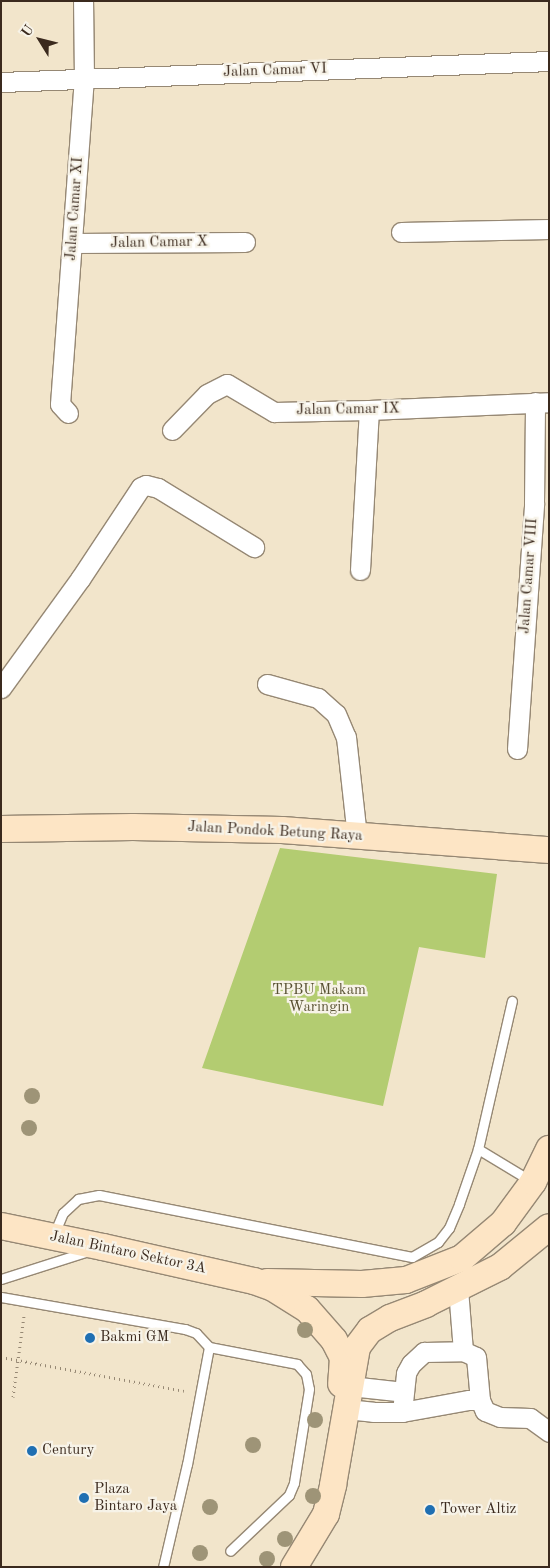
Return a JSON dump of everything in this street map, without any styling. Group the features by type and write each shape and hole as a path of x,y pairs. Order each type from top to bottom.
{"main road":[{"name":"Jalan Pondok Betung Raya","path":"1,829 133,827 282,830 549,850"},
{"name":"Jalan Bintaro Sektor 3A","path":"254,1281 362,1284 406,1280 462,1258 503,1223 533,1182 549,1149"},
{"name":"Jalan Bintaro Sektor 3A","path":"1,1226 254,1281 274,1288 308,1309 334,1340 343,1358 340,1406 347,1404"},
{"name":"Jalan Bintaro Sektor 3A","path":"296,1566 326,1514 358,1347 370,1330 390,1318 458,1289 500,1267 549,1227"}],"street":[{"name":"Jalan Camar XI","path":"68,413 60,404 84,79 83,1"},
{"name":"Jalan Camar VI","path":"1,82 549,61"},
{"path":"401,232 549,229"},
{"name":"Jalan Camar X","path":"73,244 245,242"},
{"name":"Jalan Camar IX","path":"172,430 207,394 228,384 274,412 370,410 542,402"},
{"name":"Jalan Camar VIII","path":"517,749 542,402"},
{"path":"360,570 370,410"},
{"path":"1,688 80,580 142,487 153,485 254,547"},
{"path":"534,503 549,486"},
{"path":"267,684 318,698 336,714 346,737 357,836"},
{"path":"458,1289 463,1351"},
{"path":"402,1412 406,1373 410,1364 424,1352 463,1351 476,1357 480,1400 485,1411 500,1417 530,1418 549,1432"},
{"path":"347,1404 404,1392"},
{"path":"347,1404 373,1412 402,1412 469,1400 480,1400"}],"lane":[{"path":"53,1237 63,1213 78,1199 99,1195 412,1258 429,1249 449,1228 478,1149 512,1002"},
{"path":"478,1149 533,1182"},
{"path":"1,1279 103,1247"},
{"path":"1,1297 185,1329 196,1333 208,1347 296,1364 306,1374 309,1389 294,1483 289,1495 230,1550"},
{"path":"163,1567 187,1464 208,1347"}],"path":[{"path":"13,1397 26,1301"},
{"path":"1,1357 200,1394"}],"green space":[{"name":"TPBU Makam Waringin","path":"280,848 497,874 485,958 419,947 383,1106 202,1068"}],"place":[{"name":"Bakmi GM","path":"90,1338"},
{"name":"Century","path":"32,1451"},
{"name":"Plaza Bintaro Jaya","path":"84,1498"},
{"name":"Tower Altiz","path":"430,1510"}]}
